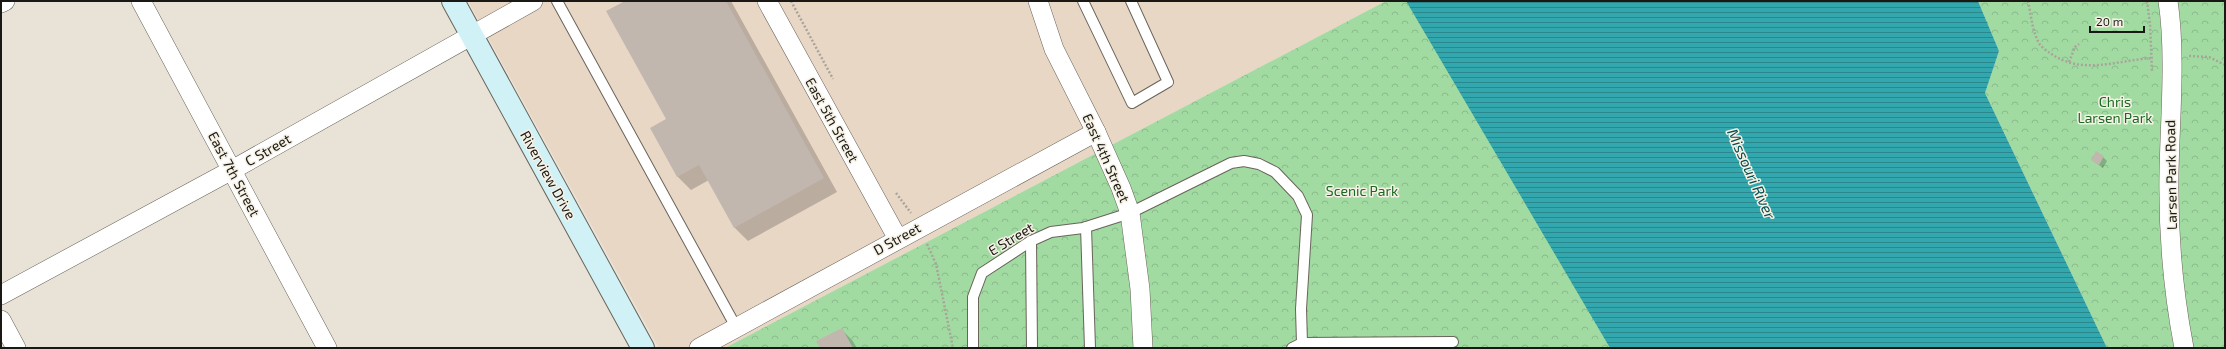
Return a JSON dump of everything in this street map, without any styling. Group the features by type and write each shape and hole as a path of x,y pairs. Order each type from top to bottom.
{"main road":[{"name":"Riverview Drive","path":"454,1 471,35 643,348"}],"street":[{"path":"1,3 6,1"},
{"name":"East 7th Street","path":"141,1 327,348"},
{"name":"C Street","path":"1,295 232,170 533,1"},
{"name":"East 5th Street","path":"767,1 898,239"},
{"name":"East 4th Street","path":"1038,1 1054,49 1096,132 1121,188 1130,213 1140,289 1143,348"},
{"name":"Larsen Park Road","path":"2168,1 2170,57 2169,175 2174,292 2184,348"},
{"name":"D Street","path":"699,348 898,239 1007,182 1096,132"},
{"path":"1,320 16,348"}],"lane":[{"path":"557,1 736,327"},
{"path":"1083,1 1132,103 1168,82 1132,1"},
{"name":"E Street","path":"972,348 973,297 982,273 1031,241 1051,232 1086,227 1130,213 1231,163 1244,161 1259,164 1275,172 1298,196 1307,215 1301,309 1302,346"},
{"path":"1086,227 1090,348"},
{"path":"1031,241 1032,348"},
{"path":"1292,348 1302,346 1453,342"}],"path":[{"path":"2028,1 2034,30 2039,44 2058,59 2087,66 2107,65 2137,59 2152,58"},
{"path":"2069,62 2075,47 2079,44"}],"shaded area":[{"path":"468,1 1386,1 725,348 659,348"}],"green space":[{"name":"Scenic Park","path":"1386,1 1408,1 1696,348 725,348"},
{"name":"Chris Larsen Park","path":"1978,1 2225,1 2225,348 2107,348 1985,93 1999,51"}],"water":[{"name":"Missouri River","path":"1406,1 1978,1 1999,51 1985,93 2107,348 1610,348"}],"building":[{"path":"625,1 726,1 824,178 734,228 699,165 677,177 650,128 666,119 606,11"},
{"path":"2096,151 2104,156 2099,165 2091,160"},
{"path":"842,328 853,348 820,348 816,341"}]}
